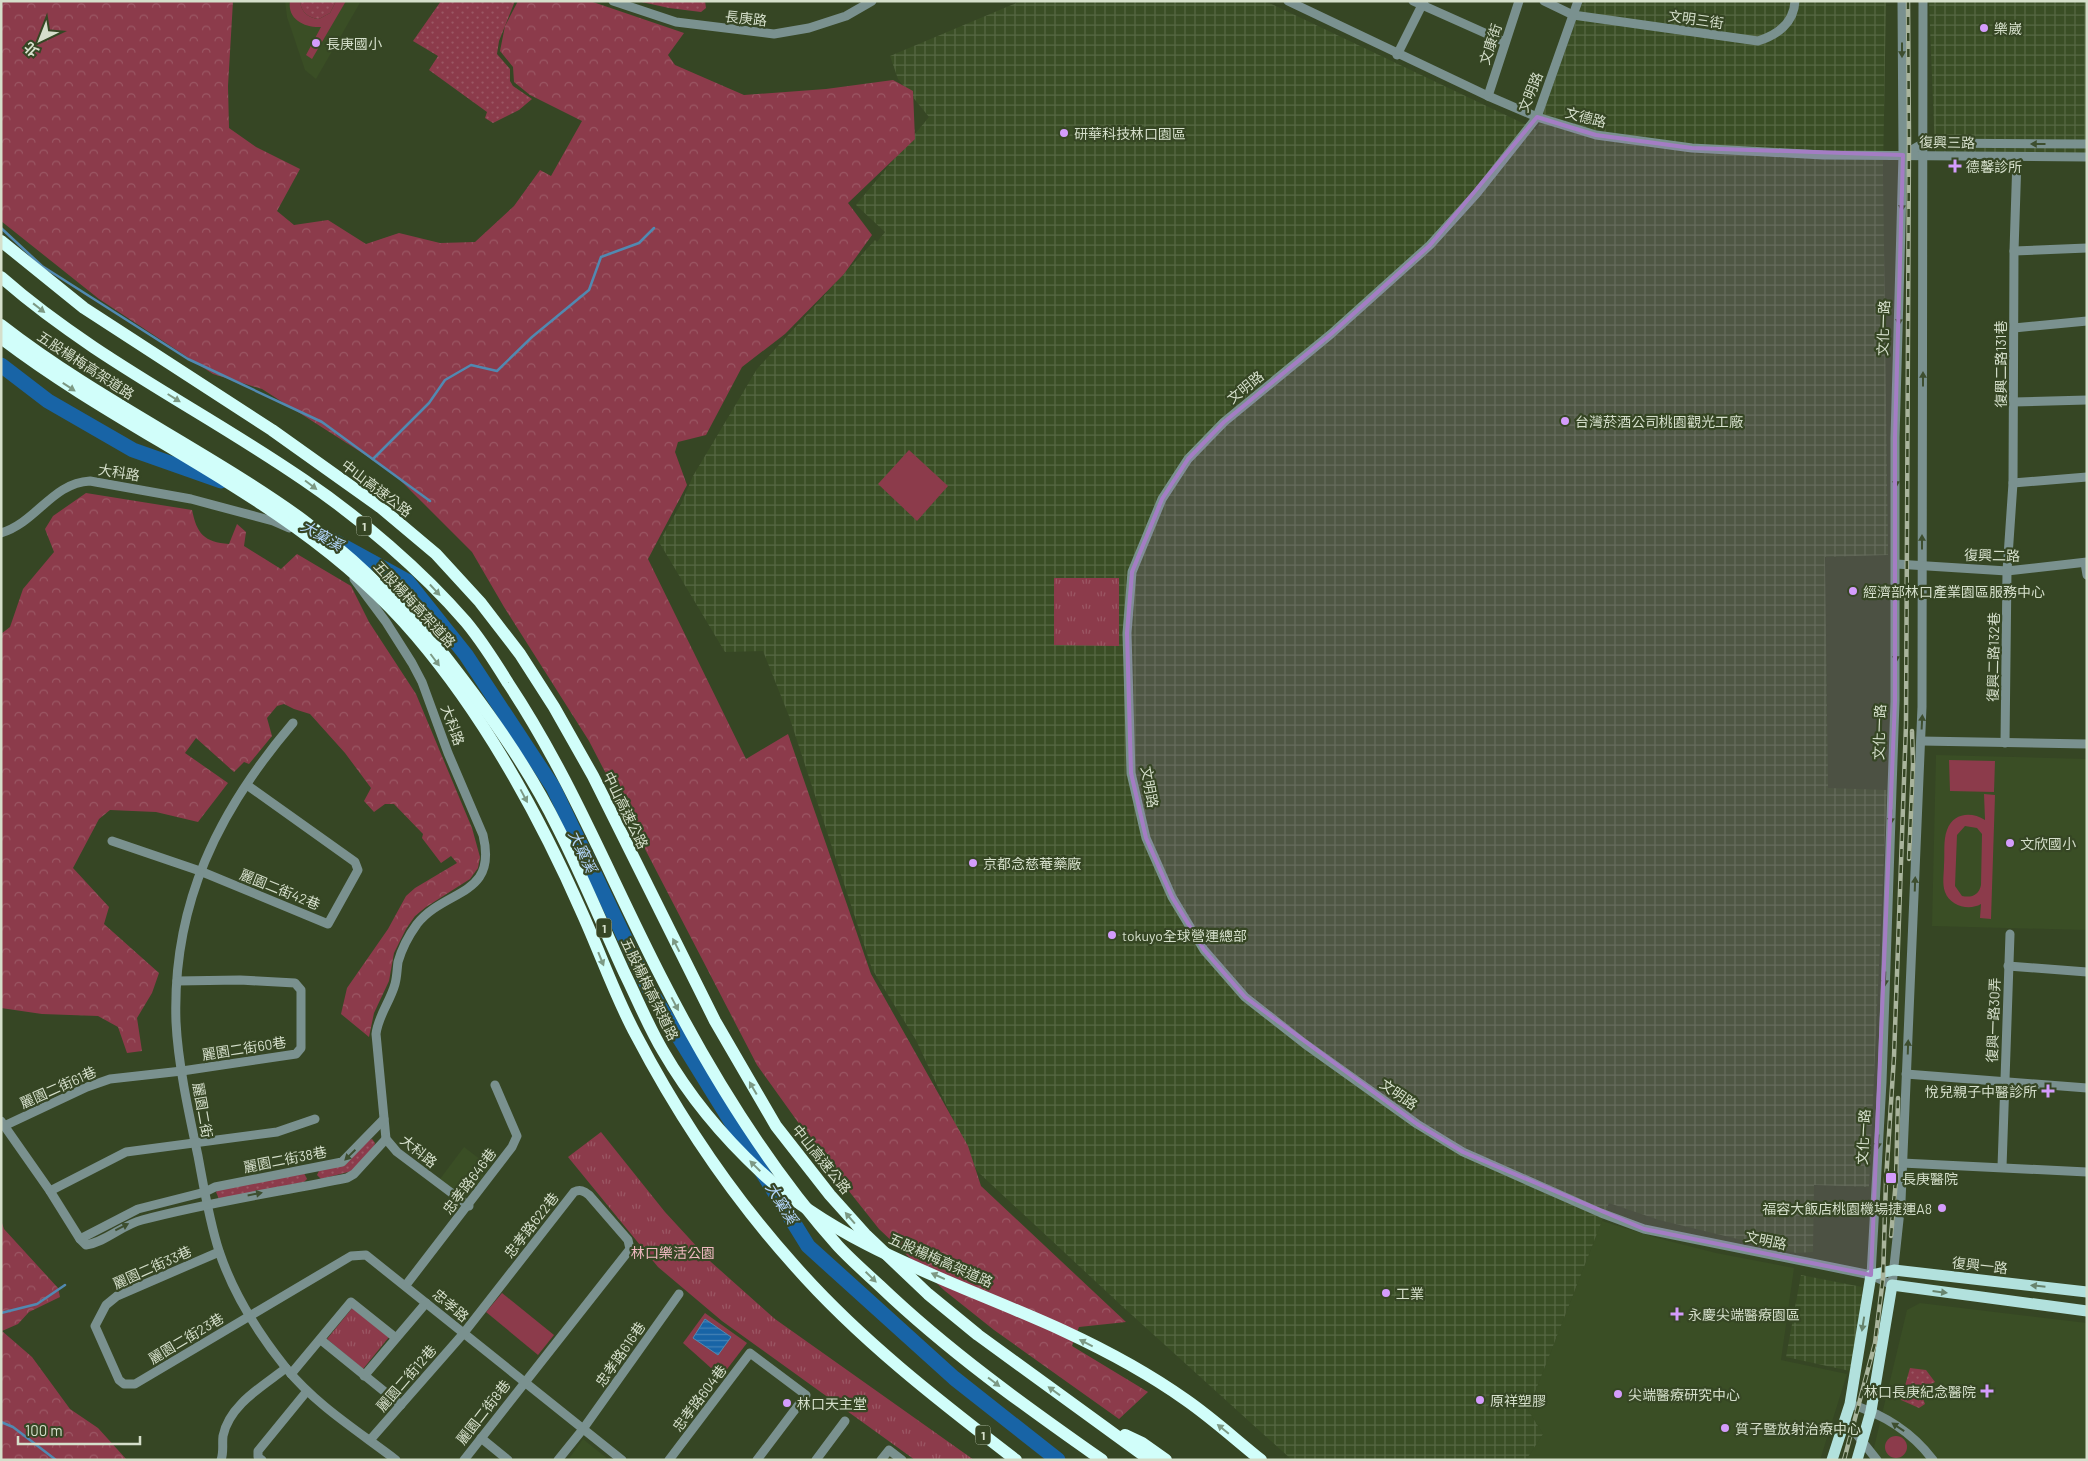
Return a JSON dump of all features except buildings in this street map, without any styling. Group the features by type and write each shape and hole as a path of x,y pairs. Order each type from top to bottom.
{"highway":[{"name":"中山高速公路","path":"1,241 84,308 272,430 380,507 436,554 480,602 530,669 554,707 593,776 714,1022 776,1126 830,1195 865,1234 928,1294 1093,1420 1150,1460"},
{"name":"1","path":"1,277 74,335 306,481 363,525 421,575 467,624 535,724 568,783 655,966 695,1042 738,1115 778,1173 840,1248 907,1312 959,1356 1102,1460"},
{"name":"五股楊梅高架道路","path":"1,325 53,364 243,480 305,521 378,584 433,641 494,722 536,786 558,828 662,1049 709,1116 764,1175 794,1200 826,1221 883,1252 1066,1332 1128,1364 1186,1400 1261,1460"},
{"name":"五股楊梅高架道路","path":"1,338 70,388 231,483 298,529 345,564 411,630 482,724 510,771 542,830 579,906 614,991 636,1036 692,1130 720,1171 767,1234 842,1314 951,1410 1016,1460"},
{"path":"1093,1420 1142,1443 1166,1460"},
{"path":"1064,1433 1095,1460"}],"main road":[{"name":"復興一路","path":"1871,1276 1894,1270 2087,1292"},
{"name":"文化一路","path":"1832,1460 1850,1404 1871,1276"},
{"path":"1857,1460 1872,1410 1892,1286 2087,1311"}],"street":[{"name":"長庚路","path":"613,1 676,22 774,34 809,28 846,16 872,1"},
{"name":"文德路","path":"1288,1 1536,118 1596,135 1692,148 1823,155 1903,155"},
{"path":"1413,1 1505,42"},
{"name":"文康街","path":"1488,96 1519,1"},
{"name":"文明三街","path":"1544,1 1573,15 1758,41 1771,37 1781,30 1790,20 1795,1"},
{"name":"文明路","path":"1578,1 1536,118 1477,193 1430,244 1332,334 1224,422 1188,459 1162,499 1132,572 1127,633 1131,773 1146,838 1172,898 1204,950 1245,997 1313,1050 1417,1124 1456,1147 1516,1177 1601,1214 1644,1229 1871,1276 1892,1286"},
{"name":"文化一路","path":"1871,1276 1882,1082 1895,701 1896,438 1903,155 1902,1"},
{"path":"1892,1286 1901,1202 1921,741 1923,1"},
{"path":"1397,54 1423,4"},
{"name":"復興三路","path":"1903,155 1924,143 2087,144"},
{"name":"復興三路","path":"1903,155 2017,158 2087,157"},
{"name":"復興二路131巷","path":"2007,571 2013,483 2014,251 2017,158"},
{"path":"2014,251 2087,248"},
{"path":"2014,328 2087,321"},
{"path":"2013,402 2087,400"},
{"path":"2013,483 2087,477"},
{"name":"大科路","path":"1,533 20,525 58,492 78,481 130,486 242,512 292,529 341,566 362,590 399,641 422,682 448,753 483,835 486,862 484,872 477,881 428,913 418,924 403,948 398,962 395,984 380,1017 376,1034 386,1139 397,1152 469,1206"},
{"path":"2086,563 2087,575"},
{"name":"復興二路","path":"1896,564 2007,571 2086,563"},
{"name":"復興二路132巷","path":"2006,743 2007,571"},
{"name":"麗園二街","path":"293,723 235,801 219,830 193,891 186,918 177,981 176,1022 182,1071 207,1204 220,1252 250,1316 289,1371 315,1399 396,1460"},
{"path":"1921,741 2087,744"},
{"name":"麗園二街42巷","path":"200,871 328,924 358,870 355,862 247,785"},
{"path":"112,841 200,871"},
{"name":"復興一路30弄","path":"2002,1166 2010,934"},
{"path":"2008,966 2087,972"},
{"name":"麗園二街60巷","path":"177,981 240,980 295,983 301,990 301,1048 296,1054 182,1071"},
{"name":"麗園二街61巷","path":"3,1124 87,1087 110,1079 182,1071"},
{"path":"1906,1074 2004,1080 2087,1088"},
{"name":"忠孝路646巷","path":"406,1286 469,1206 512,1147 517,1136 495,1085"},
{"path":"50,1191 126,1152 277,1132 316,1119"},
{"name":"麗園二街38巷","path":"80,1239 138,1210 205,1192 215,1187 342,1162 384,1119"},
{"path":"3,1124 50,1191 80,1239 86,1245 92,1244 130,1223 207,1204 347,1178 354,1174 386,1139"},
{"path":"1902,1163 2002,1166 2087,1172"},
{"path":"310,1167 312,1183"},
{"name":"忠孝路622巷","path":"463,1334 574,1192 579,1190 589,1194 628,1240 630,1249 524,1381"},
{"path":"173,1201 175,1212"},
{"name":"麗園二街33巷","path":"135,1384 124,1384 119,1380 95,1326 106,1305 117,1296 220,1252"},
{"name":"忠孝路","path":"250,1316 351,1256 366,1255 622,1460"},
{"name":"忠孝路616巷","path":"558,1460 583,1429 679,1294"},
{"path":"221,1460 223,1436 240,1404 289,1371 320,1340 351,1302 396,1338"},
{"path":"364,1376 426,1303"},
{"name":"麗園二街23巷","path":"135,1384 250,1316"},
{"name":"麗園二街12巷","path":"370,1440 463,1334"},
{"path":"320,1340 401,1405"},
{"name":"忠孝路604巷","path":"669,1460 750,1353 806,1395 757,1460"},
{"name":"麗園二街8巷","path":"464,1460 524,1381"},
{"path":"262,1460 258,1457 258,1451 307,1391"},
{"path":"1850,1404 1872,1410 1902,1429 1933,1460"},
{"path":"816,1460 845,1421"},
{"path":"1846,1421 1877,1460"},
{"path":"481,1438 508,1460"},
{"path":"881,1460 889,1450 902,1460"}],"highlighted area":[{"path":"1537,117 1596,135 1692,148 1903,155 1895,438 1895,701 1871,1275 1644,1229 1463,1152 1417,1124 1245,997 1204,950 1172,897 1146,838 1131,773 1127,633 1132,572 1162,499 1188,459 1224,422 1331,334 1430,245"}],"shaded area":[{"name":"長庚國小","path":"285,1 361,1 316,79 305,70 287,17"},
{"path":"1021,1 1265,1 1537,130 1583,1 1886,1 1883,170 1888,555 1825,557 1828,788 1887,790 1869,1187 1814,1185 1813,1252 1796,1253 1659,1220 1609,1203 1528,1410 1543,1434 1526,1460 1292,1460 977,1171 916,1040 872,969 789,716 763,651 725,652 659,542 681,504 693,476 757,369 875,240 877,242 885,232 856,205 929,117 898,79 890,56"},
{"path":"1929,1 2087,1 2087,155 1935,152"},
{"name":"文欣國小","path":"1936,755 2087,759 2087,930 1932,926"},
{"path":"464,1147 490,1167 469,1195 464,1197 440,1179"},
{"name":"永慶尖端醫療園區","path":"1602,1221 1657,1238 1716,1253 1794,1268 1781,1360 1847,1374 1820,1460 1526,1460 1543,1434 1528,1410"},
{"path":"1801,1275 1862,1287 1860,1326 1850,1371 1786,1357"},
{"name":"林口長庚紀念醫院","path":"1920,1303 2087,1323 2087,1460 1871,1460 1907,1310"},
{"path":"583,1439 609,1460 568,1460"}],"green space":[{"path":"1,1 233,1 228,86 229,128 256,147 300,169 277,211 294,225 328,220 366,244 399,233 440,243 475,242 514,206 540,170 551,176 582,121 530,95 514,82 513,67 500,51 505,26 518,1 590,1 684,33 668,55 675,65 744,95 826,89 893,80 913,91 915,139 848,203 872,235 844,274 785,334 742,367 706,435 678,442 675,452 687,485 648,559 746,759 788,734 871,974 968,1146 981,1186 1126,1322 1079,1327 1072,1346 1148,1392 1119,1419 994,1330 945,1291 879,1229 833,1171 757,1065 589,741 504,607 472,552 392,472 262,389 213,374 99,299 1,221"},
{"path":"290,1 300,1 306,14 319,19 330,13 336,1 346,1 312,59 306,55 321,27 309,26 299,22 291,13"},
{"path":"300,1 336,1 330,13 319,19 306,14"},
{"path":"441,1 515,1 499,41 497,54 510,69 510,81 513,86 532,99 519,110 493,123 485,118 487,112 429,70 438,56 413,41"},
{"path":"637,1 705,1 706,8 701,12"},
{"path":"909,450 948,486 917,521 878,484"},
{"path":"86,493 192,510 199,531 208,539 220,543 229,544 237,524 246,532 244,546 281,569 297,554 351,586 369,622 416,694 472,828 480,857 478,868 470,879 426,907 415,916 406,929 394,953 389,981 374,1013 369,1037 341,1014 347,988 388,929 406,896 415,888 457,863 451,856 441,863 422,838 423,834 394,804 385,804 374,812 364,801 371,788 345,753 310,714 284,704 277,706 267,718 272,736 249,764 244,762 234,772 196,738 185,753 228,783 198,822 156,812 110,810 99,819 73,868 109,907 104,924 159,973 152,993 137,1018 142,1051 127,1053 118,1027 98,1016 42,1014 1,1008 1,634 10,627 23,589 54,552 45,529 53,516"},
{"path":"1054,578 1119,578 1119,646 1054,645"},
{"path":"1949,760 1995,761 1994,792 1950,791"},
{"path":"1984,794 1995,795 1991,919 1980,918 1981,904 1966,907 1951,901 1947,897 1943,882 1945,838 1950,824 1963,815 1974,815 1985,820","holes":["1965,826 1977,828 1982,834 1981,885 1975,895 1969,897 1962,896 1955,886 1957,835"]},
{"name":"林口樂活公園","path":"601,1132 665,1212 711,1262 775,1319 974,1460 915,1460 722,1321 658,1267 568,1157"},
{"path":"372,1139 375,1143 374,1147 352,1171 321,1179 317,1175 320,1169 345,1165 367,1141"},
{"path":"304,1173 307,1179 304,1182 219,1199 216,1192 218,1190"},
{"path":"1,1220 4,1229 58,1288 60,1297 29,1312 18,1324 2,1331 32,1357 70,1409 98,1428 127,1460 1,1460"},
{"path":"502,1293 554,1335 538,1355 486,1312"},
{"path":"353,1307 389,1337 363,1369 327,1339"},
{"path":"705,1313 747,1343 721,1377 683,1343"},
{"path":"1910,1368 1926,1370 1935,1382 1931,1384 1922,1396 1925,1404 1919,1408 1901,1400"},
{"path":"1896,1436 1904,1439 1907,1447 1904,1455 1896,1458 1888,1455 1885,1447 1888,1439"}],"water":[{"path":"705,1319 731,1337 718,1355 693,1338"}],"waterway":[{"path":"1,228 42,266 188,359 322,422 430,501"},
{"path":"373,459 429,403 445,380 471,365 497,371 532,337 589,290 601,257 639,243 654,228"},
{"name":"大窠溪","path":"1,365 48,401 133,450 221,481"},
{"name":"大窠溪","path":"334,541 407,581 466,655 553,787 649,989 808,1246 954,1378 1058,1460"},
{"path":"1,1313 37,1304 65,1285"},
{"path":"1,1422 13,1427 56,1460"}],"railway":[{"path":"1844,1460 1875,1343 1883,1278 1886,1180 1894,1057 1906,725 1908,1"},
{"path":"1909,859 1913,764 1912,731"},
{"path":"1891,1236 1896,1180 1898,1098"}],"place":[{"name":"樂崴","path":"1984,28"},
{"name":"長庚國小","path":"316,43"},
{"name":"研華科技林口園區","path":"1064,133"},
{"name":"德馨診所","path":"1955,166"},
{"name":"台灣菸酒公司桃園觀光工廠","path":"1565,421"},
{"name":"經濟部林口產業園區服務中心","path":"1853,591"},
{"name":"文欣國小","path":"2010,843"},
{"name":"京都念慈菴藥廠","path":"973,863"},
{"name":"tokuyo全球營運總部","path":"1112,935"},
{"name":"悅兒親子中醫診所","path":"2048,1091"},
{"name":"長庚醫院","path":"1891,1178"},
{"name":"福容大飯店桃園機場捷運A8","path":"1942,1208"},
{"name":"工業","path":"1386,1293"},
{"name":"永慶尖端醫療園區","path":"1677,1314"},
{"name":"林口長庚紀念醫院","path":"1987,1391"},
{"name":"尖端醫療研究中心","path":"1618,1394"},
{"name":"原祥塑膠","path":"1480,1400"},
{"name":"林口天主堂","path":"787,1403"},
{"name":"質子暨放射治療中心","path":"1725,1428"}]}
